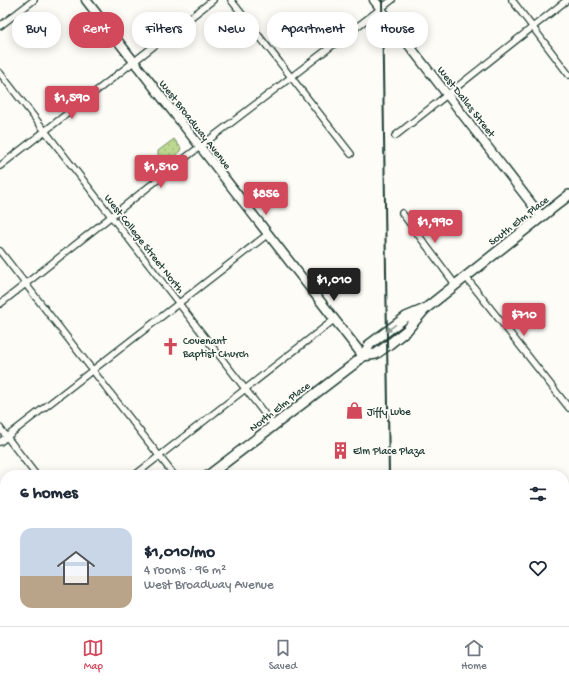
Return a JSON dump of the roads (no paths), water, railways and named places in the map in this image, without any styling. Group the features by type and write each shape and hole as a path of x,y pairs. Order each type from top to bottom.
{"main road":[{"name":"South Elm Place","path":"363,356 376,354 387,346 407,330 425,309 455,284 569,195"},
{"name":"North Elm Place","path":"216,470 363,356"}],"street":[{"path":"0,26 34,0"},
{"name":"West Broadway Avenue","path":"86,0 363,356"},
{"path":"0,166 213,0"},
{"path":"231,0 351,154"},
{"name":"West Dallas Street","path":"374,0 542,216"},
{"path":"0,304 200,147 392,0"},
{"path":"512,0 569,74"},
{"path":"395,136 568,0"},
{"name":"West College Street North","path":"0,73 274,426"},
{"path":"402,213 455,284"},
{"path":"0,442 268,234"},
{"path":"0,250 170,470"},
{"path":"465,276 569,408"},
{"path":"142,470 335,319"},
{"path":"0,428 32,470"}],"railway":[{"path":"382,0 389,470"}],"place":[{"name":"Covenant Baptist Church","path":"170,346"},
{"name":"Jiffy Lube","path":"354,411"},
{"name":"Elm Place Plaza","path":"340,450"}]}
